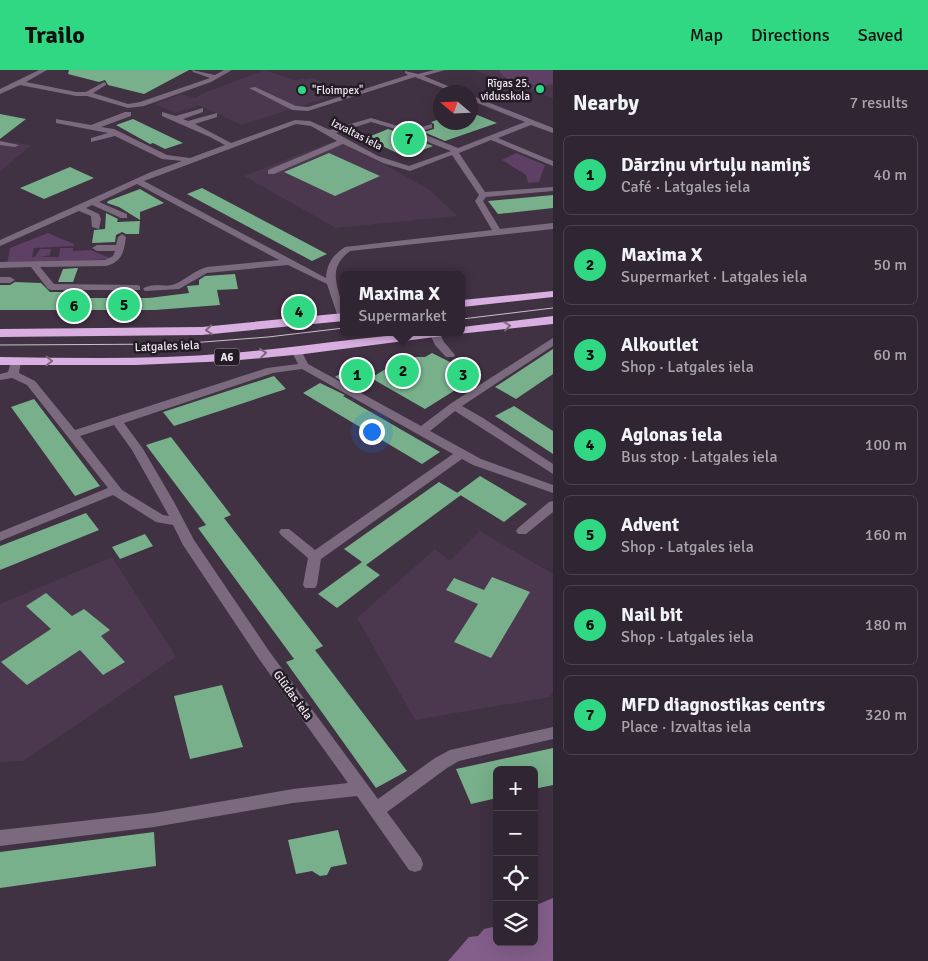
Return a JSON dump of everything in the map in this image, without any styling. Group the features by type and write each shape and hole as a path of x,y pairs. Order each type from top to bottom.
{"highway":[{"path":"465,304 553,294"},
{"name":"Latgales iela","path":"0,333 176,332 340,317"},
{"path":"465,331 553,320"},
{"name":"Latgales iela","path":"0,361 10,371 156,362 296,350 418,336"}],"street":[{"path":"29,70 42,71"},
{"path":"0,99 21,83 76,94 87,94 128,106 141,104 186,89 229,70"},
{"path":"402,70 440,85"},
{"path":"253,88 295,108 308,109 416,76 442,70"},
{"path":"0,92 42,71"},
{"path":"195,71 216,77"},
{"path":"87,94 104,84"},
{"path":"169,84 186,89"},
{"path":"478,101 553,130"},
{"path":"176,119 200,110"},
{"path":"93,127 128,114"},
{"path":"165,114 231,146"},
{"path":"188,124 214,115"},
{"path":"329,133 371,120 412,132 457,152 483,195"},
{"path":"59,121 115,133 165,157 190,161"},
{"name":"Izvaltas iela","path":"2,240 190,161 295,122 304,122 405,169 416,168 532,122"},
{"path":"412,132 429,126"},
{"path":"94,140 115,133"},
{"path":"492,138 553,164"},
{"path":"272,172 343,141"},
{"path":"0,143 15,145"},
{"path":"139,182 321,279 332,283"},
{"path":"483,195 553,189"},
{"path":"483,195 479,201 497,231"},
{"path":"93,202 124,216"},
{"path":"80,208 95,214 97,219 96,227"},
{"path":"340,308 330,275 331,266 339,254 348,249 553,226"},
{"path":"0,265 106,264 117,259 122,237"},
{"path":"97,248 120,248"},
{"path":"148,289 176,287 199,272 207,270 289,262"},
{"path":"34,265 51,287 137,288"},
{"path":"436,336 439,344 450,355"},
{"path":"422,430 454,406 553,341"},
{"path":"296,350 304,366 477,462 553,489"},
{"path":"73,434 271,370 304,366"},
{"path":"10,371 31,383 73,434 115,490 160,519 177,521"},
{"path":"454,406 479,420 553,470"},
{"name":"Glūdas iela","path":"118,421 137,449 188,542 264,655 414,864"},
{"path":"310,585 315,557 462,453"},
{"path":"0,537 115,490"},
{"path":"522,530 553,505"},
{"path":"285,532 315,557"},
{"path":"376,810 441,763 456,755 553,733"},
{"path":"0,838 154,820 294,796 361,789"}],"shaded area":[{"path":"265,70 294,80 313,78 344,92 242,125 199,105 175,113 155,104 182,94 195,98"},
{"name":"Rīgas 25. vidusskola","path":"474,70 553,70 553,98 499,79"},
{"name":"Rīgas 25. vidusskola","path":"499,70 553,70 553,84 533,89 529,87 535,85 509,80"},
{"path":"0,141 32,145 0,171"},
{"path":"331,142 344,145 430,190 457,216 336,228 244,176"},
{"path":"516,153 545,165 539,182 528,183 526,175 502,160"},
{"path":"48,233 74,244 73,246 34,248 32,257 35,257 40,249 51,249 50,255 41,257 59,257 60,248 73,248 73,251 91,250 112,259 7,264 10,248"},
{"path":"480,531 553,574 553,692 550,697 415,720 357,618 435,549 450,561"},
{"path":"112,557 176,657 23,761 0,762 0,604"},
{"path":"553,898 553,961 448,961 469,937 478,936 484,929 493,927 493,946 538,946 538,904"}],"building":[{"path":"69,70 189,70 144,94 108,85 105,80 99,82 68,74"},
{"path":"0,114 26,119 0,139"},
{"path":"478,115 497,123 478,130"},
{"path":"133,119 183,143 165,149 153,143 150,144 116,125"},
{"path":"388,129 433,146 405,157 366,138"},
{"path":"433,129 477,130 445,141 424,132"},
{"path":"329,153 380,176 335,196 284,172"},
{"path":"70,167 94,178 44,199 20,188"},
{"path":"202,188 327,254 312,261 187,194"},
{"path":"140,189 164,203 140,212 140,220 119,207 107,203 108,201"},
{"path":"553,195 553,208 498,214 488,201"},
{"path":"106,213 118,219 117,222 140,221 139,234 126,234 122,232 116,235 115,242 92,243 94,230 105,229"},
{"path":"78,268 73,282 58,282 63,269"},
{"path":"235,274 238,289 217,290 220,305 155,310 0,310 0,285 10,285 15,282 41,283 50,292 70,292 69,298 149,298 189,293 187,286 199,285 199,280 205,276"},
{"path":"553,349 553,374 516,399 495,387"},
{"path":"432,353 460,367 454,370 473,379 425,409 371,378 405,357 425,357"},
{"path":"349,368 370,380 356,388 335,377"},
{"path":"274,376 286,389 174,426 163,412"},
{"path":"320,383 345,395 343,396 440,452 422,464 303,393"},
{"path":"34,399 100,486 75,496 11,407"},
{"path":"514,406 553,431 553,454 495,416"},
{"path":"171,437 231,515 224,518 323,646 315,650 407,771 376,788 286,662 294,659 198,528 206,525 146,445"},
{"path":"480,476 527,504 504,522 457,493"},
{"path":"439,482 461,495 366,565 380,575 337,608 318,594 362,562 344,549"},
{"path":"86,513 99,530 0,570 0,546"},
{"path":"145,534 153,546 120,559 112,547"},
{"path":"492,577 530,592 491,658 454,642 478,604 446,590 454,578 484,590"},
{"path":"46,593 72,616 84,609 110,630 101,636 125,662 103,675 80,650 27,685 1,662 51,629 26,606"},
{"path":"222,685 243,747 190,759 174,696"},
{"path":"553,748 553,785 538,788 538,766 493,766 493,799 471,804 456,769"},
{"path":"338,830 347,864 331,867 327,875 320,876 312,871 296,874 288,840"},
{"path":"154,832 156,866 0,888 0,852"}],"tram line":[{"path":"465,319 553,308"},
{"path":"0,345 178,344 268,337 340,328"}],"place":[{"name":"Rīgas 25. vidusskola","path":"540,89"},
{"name":"\"Floimpex\"","path":"302,90"},
{"name":"MFD diagnostikas centrs","path":"409,139"},
{"name":"Advent","path":"124,305"},
{"name":"Nail bit","path":"74,306"},
{"name":"Aglonas iela","path":"299,312"},
{"name":"Maxima X","path":"403,371"},
{"name":"Dārziņu virtuļu namiņš","path":"357,375"},
{"name":"Alkoutlet","path":"463,375"}]}
